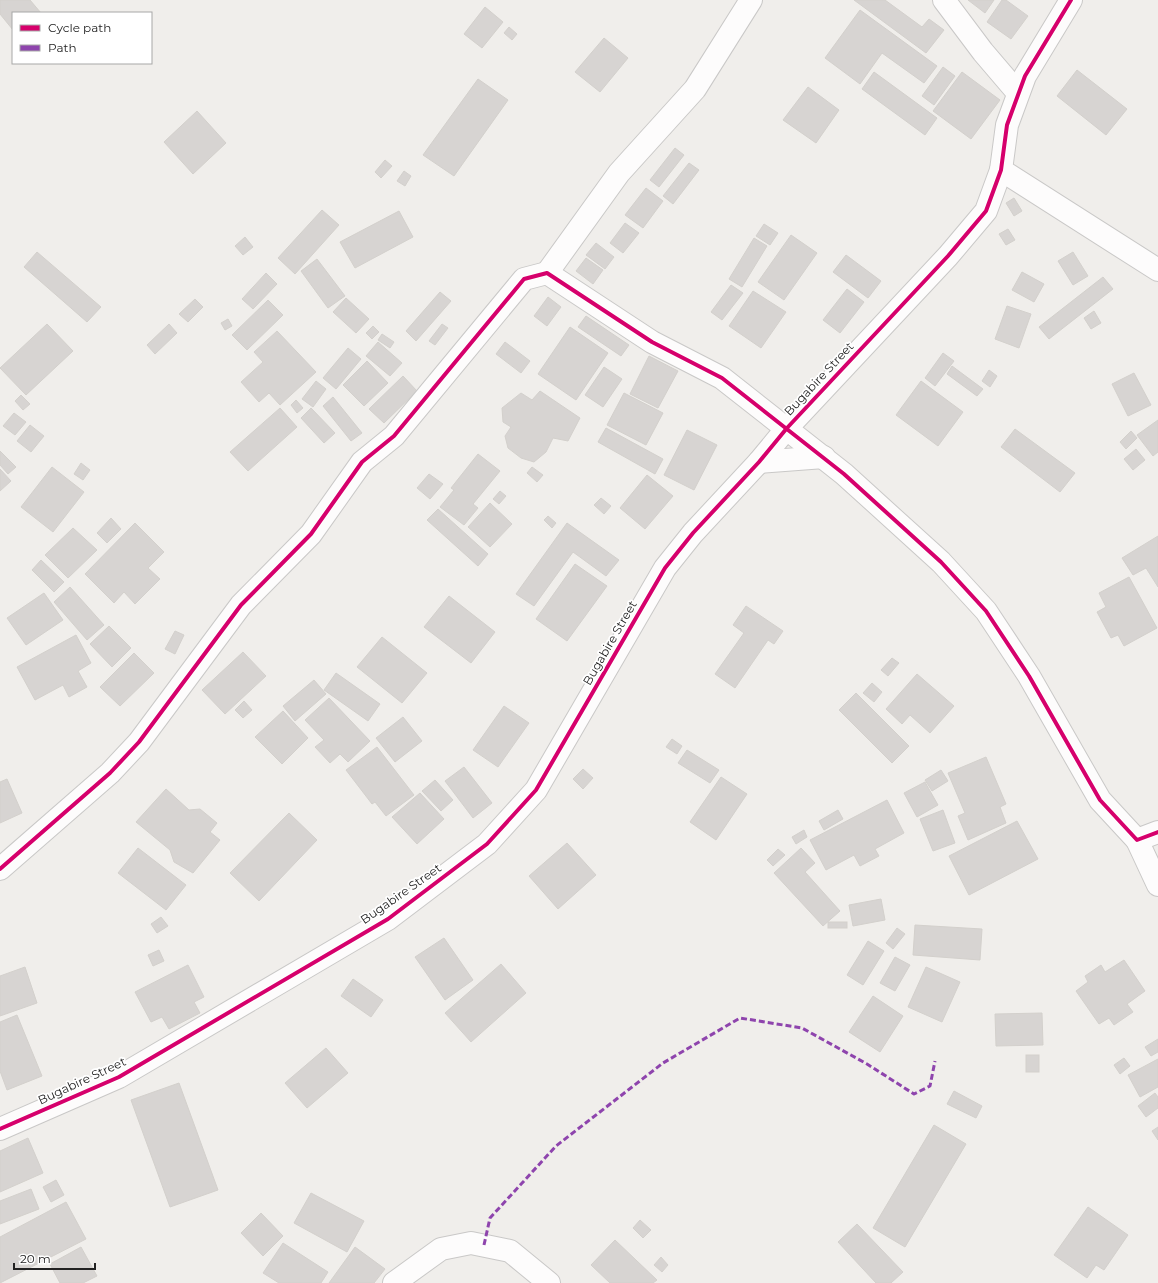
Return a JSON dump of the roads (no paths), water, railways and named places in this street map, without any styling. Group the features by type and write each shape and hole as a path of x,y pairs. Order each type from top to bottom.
{"street":[{"path":"0,869 110,773 139,742 241,605 311,534 362,462 394,436 524,279 547,273 619,173 695,88 751,0"},
{"path":"944,0 983,52 1018,94"},
{"name":"Bugabire Street","path":"0,1128 126,1073 388,919 487,844 536,790 665,568 693,533 759,462 788,428 948,256 986,211 1001,170 1007,125 1024,76 1071,0"},
{"path":"1001,170 1158,270"},
{"path":"547,273 652,342 722,378 824,457 941,562 986,611 1029,676 1100,800 1137,840 1158,885"},
{"path":"759,462 824,457"},
{"path":"1137,840 1158,832"},
{"path":"394,1283 441,1249 471,1243 510,1251 548,1283"}]}
